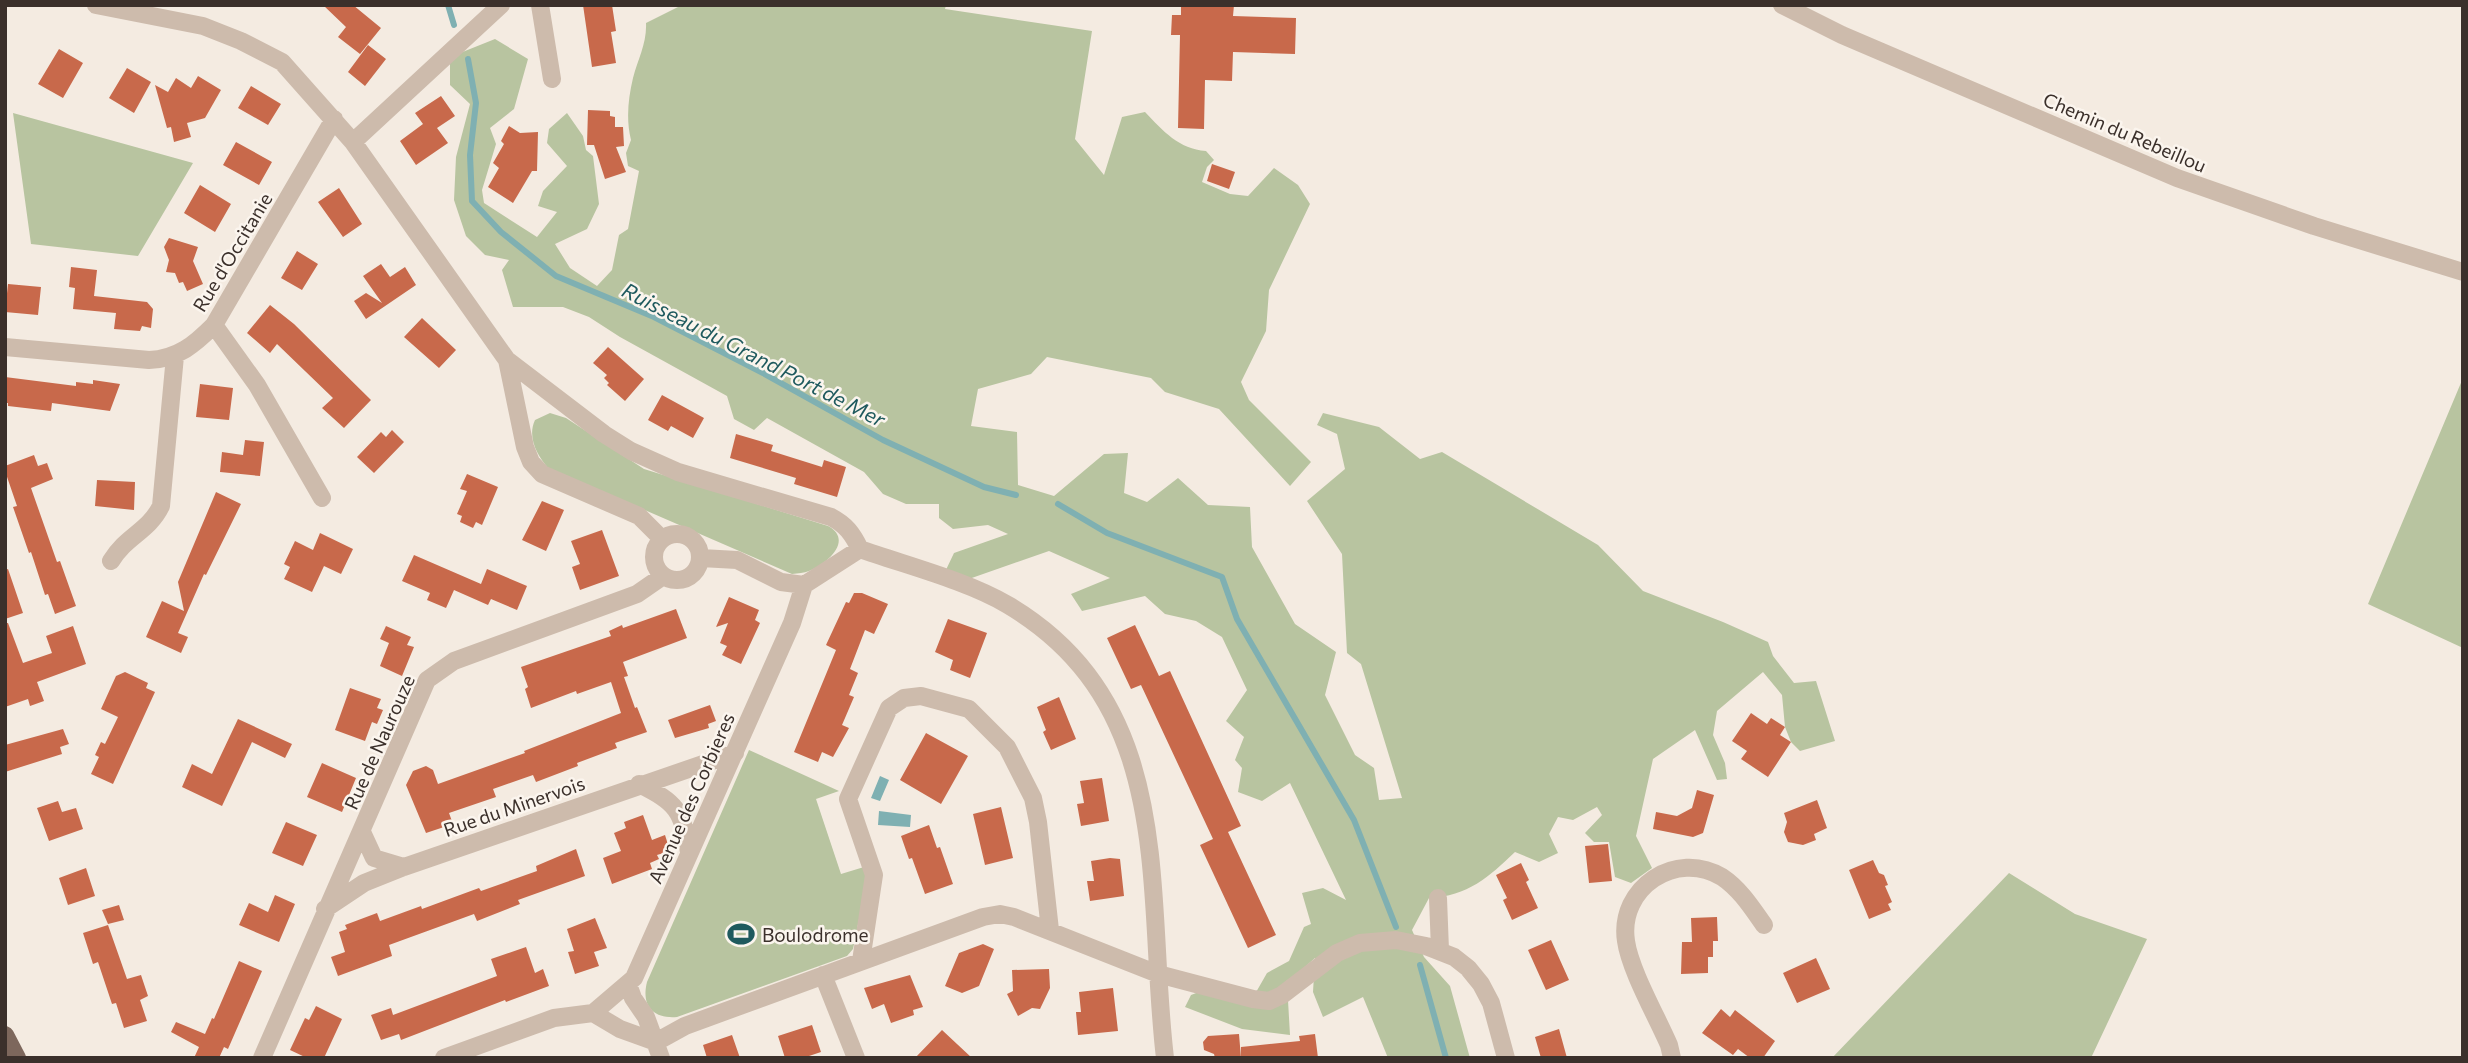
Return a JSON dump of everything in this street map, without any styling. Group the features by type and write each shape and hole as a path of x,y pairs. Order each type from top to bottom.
{"main road":[{"path":"5,1035 17,1058"},
{"path":"5,1053 10,1058"}],"street":[{"path":"96,5 203,26 282,62 353,142 507,360 566,407 631,452 678,472 831,517 845,525 860,549 976,590 1007,604 1056,640 1085,671 1118,722 1135,770 1151,861 1165,1058"},
{"path":"353,142 500,5"},
{"path":"540,5 552,79"},
{"name":"Chemin du Rebeillou","path":"1782,5 1842,35 2177,178 2314,226 2463,272"},
{"name":"Rue d'Occitanie","path":"175,356 199,340 214,325 334,119"},
{"path":"214,325 257,385 322,498"},
{"path":"5,347 149,360 175,356 161,506 148,526 131,536 111,561"},
{"path":"507,360 525,447 531,462 542,474 639,516 662,539"},
{"path":"672,534 683,534 692,539 699,547 701,558 698,570 688,579 675,581 663,576 654,562 657,545 672,534"},
{"path":"701,558 737,560 780,582 804,585 860,549"},
{"name":"Rue de Naurouze","path":"262,1058 427,680 454,660 637,594 663,576"},
{"name":"Avenue des Corbieres","path":"593,1013 634,978 793,623 804,585"},
{"path":"861,961 874,875 848,799 889,708 904,698 921,696 969,709 990,727 1007,747 1033,799 1050,930"},
{"name":"Rue du Minervois","path":"325,909 364,883 404,867 735,753"},
{"path":"639,784 668,799 684,821 689,852"},
{"path":"362,832 374,858 404,867"},
{"path":"1672,1058 1626,940 1627,918 1634,897 1647,881 1664,872 1682,867 1703,869 1721,877 1740,891 1764,925"},
{"path":"1438,898 1440,950"},
{"path":"659,1050 685,1026 983,917 1000,914 1050,930 1158,974 1269,1001 1282,995 1337,953 1360,943 1396,940 1440,950 1468,968 1481,984 1491,1003 1506,1058"},
{"path":"823,975 856,1058"},
{"path":"628,984 633,998 646,1017 659,1050"},
{"path":"444,1058 554,1018 593,1013 659,1050"}],"green space":[{"path":"682,5 946,5 945,9 1092,31 1075,139 1104,175 1122,117 1145,112 1172,138 1188,147 1206,151 1214,160 1207,167 1202,182 1230,194 1248,196 1274,168 1298,185 1310,204 1269,290 1266,331 1241,382 1249,400 1311,462 1290,486 1219,409 1165,392 1151,378 1047,357 1031,374 978,389 971,426 1017,432 1018,485 1054,496 1104,454 1128,453 1124,493 1147,502 1178,478 1208,505 1250,507 1252,547 1295,624 1336,652 1325,695 1355,755 1374,768 1379,800 1402,798 1361,664 1347,653 1342,554 1307,501 1345,469 1337,434 1317,425 1323,413 1379,427 1420,459 1442,452 1598,545 1643,591 1768,642 1773,656 1794,683 1816,681 1835,741 1800,751 1791,742 1785,727 1782,695 1763,672 1717,711 1713,735 1725,763 1727,779 1717,780 1695,730 1653,759 1636,836 1652,868 1631,883 1615,877 1609,842 1594,842 1585,833 1602,815 1597,807 1573,820 1558,817 1549,834 1558,853 1539,862 1515,852 1477,884 1455,893 1429,898 1412,930 1424,957 1450,986 1470,1058 1388,1058 1363,997 1323,1017 1313,992 1315,958 1287,983 1290,1035 1242,1029 1185,1007 1191,995 1217,985 1255,994 1267,973 1289,961 1304,927 1311,924 1302,893 1323,888 1346,900 1290,783 1262,801 1238,792 1242,768 1235,760 1244,737 1226,721 1247,690 1222,637 1196,621 1165,614 1145,596 1082,611 1071,594 1110,578 1049,551 966,580 944,574 954,553 1008,534 988,525 953,529 939,518 939,504 906,504 883,494 864,472 767,418 754,430 734,419 727,396 589,317 563,307 513,307 502,270 509,260 485,255 466,236 454,200 456,157 470,104 450,85 450,57 495,39 528,59 514,109 490,128 496,144 482,190 484,203 537,237 557,212 538,206 543,191 567,166 547,143 549,129 567,113 583,136 586,150 593,156 599,204 587,229 555,244 570,268 597,286 612,270 619,235 628,229 639,171 628,166 626,153 631,140 628,117 630,94 644,44 646,23"},
{"path":"13,113 193,163 138,256 31,244"},
{"path":"2463,378 2463,648 2368,604"},
{"path":"550,413 566,418 644,469 828,526 839,538 838,545 830,557 816,568 792,574 548,468 537,452 532,433 535,420"},
{"path":"749,750 839,791 816,799 841,874 864,867 867,880 853,949 847,956 677,1017 661,1016 648,1004 647,982"},
{"path":"2009,873 2075,914 2147,939 2091,1058 1832,1058"}],"water":[{"path":"880,776 889,780 880,801 871,798"},
{"path":"879,811 911,815 910,827 878,825"}],"building":[{"path":"323,5 353,5 381,28 360,54 338,37 346,27"},
{"path":"583,5 612,5 616,31 611,32 616,63 592,67"},
{"path":"1181,5 1234,5 1233,16 1296,18 1295,54 1233,52 1232,81 1205,80 1204,129 1178,128 1180,35 1171,35 1172,15 1181,15"},
{"path":"368,45 386,59 365,86 348,72"},
{"path":"59,49 83,63 63,98 38,84"},
{"path":"127,68 151,82 134,113 109,98"},
{"path":"198,76 221,90 205,118 187,123 191,137 174,142 171,127 167,128 155,85 168,92 176,78 191,88"},
{"path":"251,86 281,104 268,125 238,108"},
{"path":"441,96 455,116 437,128 448,143 416,165 400,141 423,124 415,113"},
{"path":"588,110 610,111 610,116 615,117 615,127 623,127 624,146 616,147 626,172 605,179 594,145 587,145"},
{"path":"509,126 520,133 538,132 537,171 532,171 513,203 488,187 499,168 493,163 504,144 501,141"},
{"path":"236,142 272,162 259,185 223,165"},
{"path":"1212,164 1235,172 1229,189 1207,181"},
{"path":"200,185 231,204 215,232 184,213"},
{"path":"339,188 362,224 343,237 318,202"},
{"path":"169,238 198,247 193,261 203,284 187,291 183,282 179,283 175,273 166,272 169,260 164,247"},
{"path":"297,251 318,264 302,290 281,278"},
{"path":"381,264 390,277 405,267 416,285 366,319 354,301 366,293 382,303 363,276"},
{"path":"71,267 97,270 94,296 147,302 153,309 151,328 142,326 140,331 114,329 116,313 73,309 75,288 69,287"},
{"path":"8,284 41,287 38,315 5,312"},
{"path":"270,305 294,324 371,400 344,428 322,408 333,398 277,344 270,353 247,333"},
{"path":"422,318 456,350 439,368 404,337"},
{"path":"608,347 644,379 625,401 607,385 609,383 604,378 607,375 593,363"},
{"path":"5,377 76,386 76,382 93,384 93,380 120,384 110,411 52,403 51,411 8,406 8,403 5,403"},
{"path":"200,384 233,388 229,420 196,417"},
{"path":"662,395 704,418 693,438 671,426 668,431 648,420"},
{"path":"392,430 404,442 374,473 357,457 381,432 386,437"},
{"path":"736,434 773,445 771,451 822,467 824,460 846,467 837,497 794,484 796,478 730,458"},
{"path":"245,440 264,442 260,476 220,472 222,452 243,455"},
{"path":"34,455 38,466 47,463 53,479 31,488 76,606 55,614 48,594 45,595 31,552 29,553 13,507 17,506 5,471 5,466"},
{"path":"467,474 498,487 482,525 476,522 473,528 460,522 462,516 457,514 467,491 460,489"},
{"path":"97,480 135,482 134,510 95,506"},
{"path":"216,492 241,504 206,575 204,574 178,633 188,637 181,653 146,637 162,601 184,611 178,582"},
{"path":"542,501 564,510 546,551 522,540"},
{"path":"602,530 619,576 580,590 572,567 580,564 571,541"},
{"path":"320,533 353,549 341,574 324,566 312,592 284,579 290,567 284,564 295,541 313,550"},
{"path":"414,555 481,584 487,569 527,586 517,610 491,599 488,605 454,590 446,608 427,600 430,593 402,581"},
{"path":"8,569 23,613 5,619 5,570"},
{"path":"854,593 862,593 888,604 874,634 865,630 850,669 858,673 849,695 854,697 842,725 849,728 833,757 822,752 818,762 794,752 836,650 826,645 846,602 849,603"},
{"path":"729,597 759,610 755,620 760,623 741,664 722,655 727,646 720,643 728,623 716,627"},
{"path":"676,609 687,638 623,662 628,676 624,677 647,732 615,743 617,748 536,782 533,775 493,789 496,797 449,813 453,824 426,833 406,785 413,771 426,766 433,770 438,784 525,753 524,751 621,713 611,682 577,694 576,691 531,708 521,667 611,636 609,631 622,625 623,628"},
{"path":"948,619 987,633 970,678 950,670 953,660 935,652"},
{"path":"5,623 8,623 23,663 52,653 46,636 73,626 86,664 37,682 44,701 30,706 28,699 5,707"},
{"path":"1135,625 1159,676 1170,671 1241,826 1228,832 1276,935 1248,948 1200,845 1213,839 1141,685 1131,689 1107,638"},
{"path":"386,626 411,637 407,645 414,647 402,676 380,666 389,643 380,639"},
{"path":"125,672 148,683 146,688 155,692 113,784 91,774 99,757 95,755 101,742 105,744 118,717 101,709 116,676"},
{"path":"350,688 381,699 377,708 383,710 377,724 372,722 365,741 335,730"},
{"path":"1059,697 1076,739 1051,750 1037,707"},
{"path":"710,705 716,721 708,724 709,728 675,738 668,720"},
{"path":"1751,713 1767,724 1771,718 1785,727 1780,735 1791,742 1768,777 1741,759 1747,751 1732,741"},
{"path":"238,719 292,744 285,758 252,742 222,806 182,787 192,764 212,774"},
{"path":"63,729 69,744 60,747 62,754 5,772 5,745"},
{"path":"926,733 968,756 941,804 900,780"},
{"path":"322,763 356,778 342,812 307,797"},
{"path":"1102,778 1109,821 1081,826 1077,804 1084,803 1080,781"},
{"path":"1697,790 1714,795 1703,833 1693,837 1653,829 1656,812 1677,816 1692,808"},
{"path":"1817,800 1827,828 1814,834 1816,840 1803,845 1788,842 1784,832 1787,822 1784,813"},
{"path":"58,801 62,812 76,808 83,829 49,841 37,808"},
{"path":"1001,807 1013,858 985,865 973,814"},
{"path":"643,815 652,840 665,835 670,851 657,855 659,859 650,863 652,869 612,884 603,858 621,851 614,833 626,828 624,822"},
{"path":"286,822 317,835 303,866 272,853"},
{"path":"929,825 953,884 925,894 901,836"},
{"path":"1608,844 1612,881 1589,883 1585,846"},
{"path":"576,849 585,876 518,900 520,904 477,921 474,914 389,945 392,956 338,976 331,957 345,952 339,932 347,929 345,925 377,913 380,921 479,888 481,891 537,871 536,866"},
{"path":"1120,859 1124,896 1090,901 1087,881 1094,881 1091,861"},
{"path":"1873,860 1879,873 1884,875 1888,885 1885,886 1892,902 1888,904 1891,910 1869,919 1849,870"},
{"path":"1521,863 1538,908 1512,920 1503,900 1507,898 1496,875"},
{"path":"86,868 95,896 68,905 59,878"},
{"path":"275,895 295,904 279,942 239,925 249,903 268,912"},
{"path":"119,905 124,920 108,924 102,910"},
{"path":"1717,917 1718,941 1713,941 1713,957 1708,957 1708,973 1681,974 1682,942 1692,942 1691,918"},
{"path":"595,918 607,948 594,952 599,966 575,974 568,952 574,951 567,929"},
{"path":"108,925 127,979 141,975 148,996 140,1000 147,1021 124,1028 116,1003 112,1004 98,962 93,964 83,933"},
{"path":"1551,940 1569,980 1546,990 1528,950"},
{"path":"983,944 994,949 979,986 962,993 945,986 959,953"},
{"path":"526,947 535,973 543,969 549,986 401,1040 399,1034 381,1040 371,1015 391,1008 393,1015 497,976 491,959"},
{"path":"1816,958 1830,989 1797,1003 1783,973"},
{"path":"239,961 262,971 228,1049 224,1047 219,1058 194,1058 199,1047 171,1032 176,1022 205,1034"},
{"path":"1049,969 1050,988 1040,1009 1032,1008 1018,1016 1007,994 1013,991 1012,970"},
{"path":"910,975 923,1007 913,1010 914,1015 891,1023 884,1004 872,1009 864,988"},
{"path":"1113,988 1118,1031 1078,1035 1076,1012 1081,1012 1079,992"},
{"path":"316,1006 342,1019 324,1058 307,1058 290,1050 305,1018 309,1020"},
{"path":"1721,1009 1730,1017 1735,1010 1775,1041 1763,1058 1750,1058 1738,1049 1733,1055 1702,1033"},
{"path":"812,1025 821,1052 803,1058 785,1058 778,1036"},
{"path":"1559,1029 1567,1058 1541,1058 1535,1037"},
{"path":"942,1030 972,1058 915,1058"},
{"path":"1239,1034 1241,1058 1215,1058 1214,1054 1204,1050 1203,1042 1208,1036"},
{"path":"1315,1034 1318,1058 1241,1058 1241,1047 1300,1041 1299,1036"},
{"path":"732,1035 740,1058 707,1058 703,1045"}],"waterway":[{"name":"Ruisseau du Grand Port de Mer","path":"448,5 454,25"},
{"name":"Ruisseau du Grand Port de Mer","path":"468,59 476,103 470,155 472,201 501,232 556,276 654,317 763,373 883,440 984,487 1016,495"},
{"name":"Ruisseau du Grand Port de Mer","path":"1058,504 1107,533 1222,577 1237,619 1354,820 1396,927"},
{"name":"Ruisseau du Grand Port de Mer","path":"1420,965 1446,1058"}],"place":[{"name":"Boulodrome","path":"741,934"}]}
